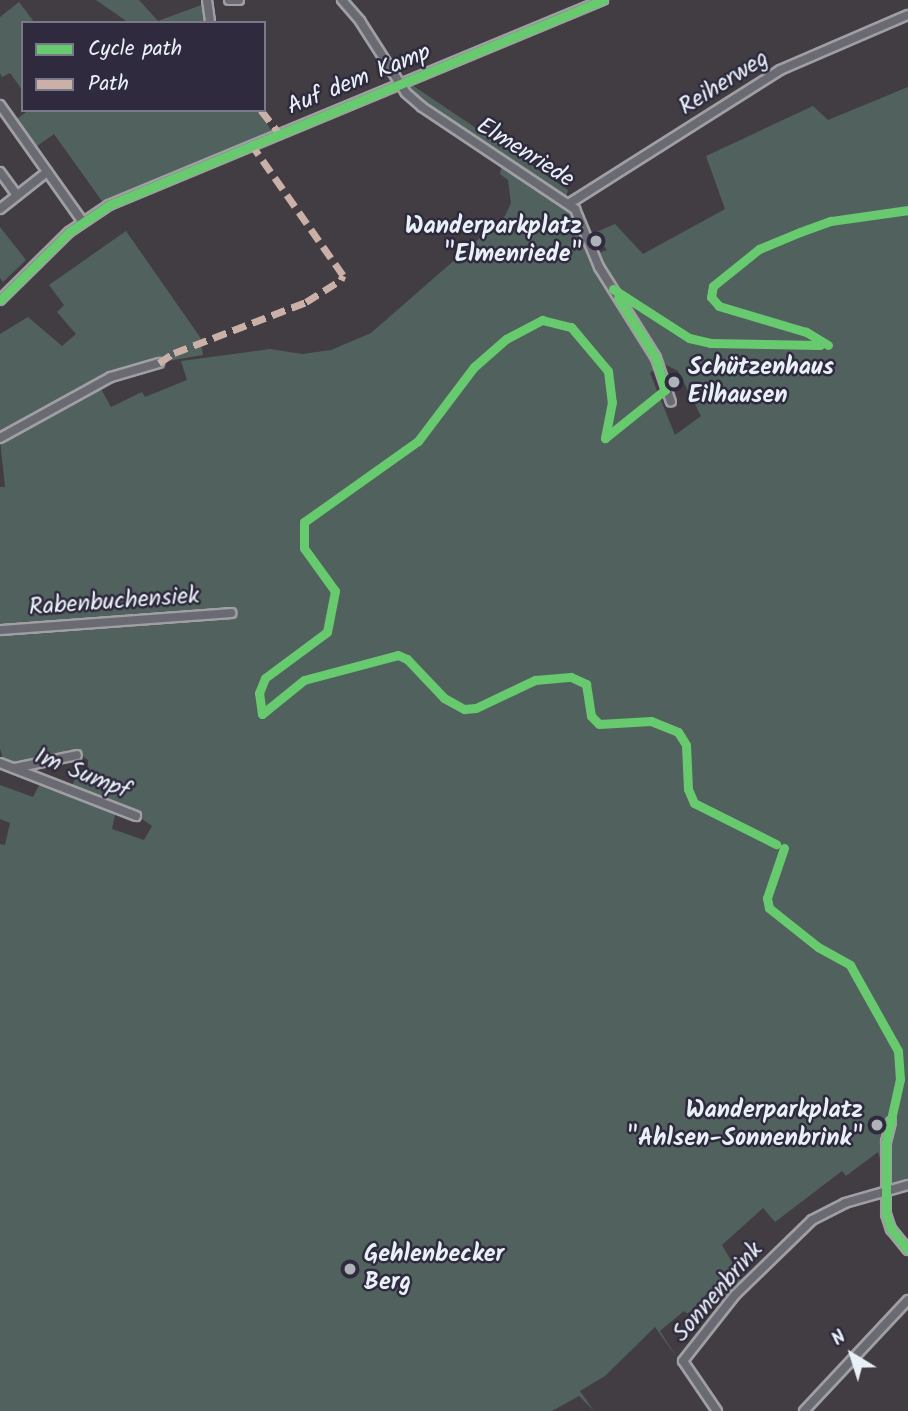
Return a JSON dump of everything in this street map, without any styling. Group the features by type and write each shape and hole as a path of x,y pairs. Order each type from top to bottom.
{"street":[{"path":"207,0 210,21"},
{"path":"229,0 239,0"},
{"name":"Elmenriede","path":"342,0 401,84 444,125 570,203 582,220 599,267 656,358 671,402"},
{"name":"Auf dem Kamp","path":"0,300 82,221 109,205 603,0"},
{"name":"Reiherweg","path":"570,203 780,70 908,15"},
{"path":"0,105 82,221"},
{"path":"0,172 17,195"},
{"path":"0,209 47,172"},
{"path":"0,438 111,377 159,363"},
{"name":"Rabenbuchensiek","path":"0,630 231,613"},
{"path":"15,768 77,755"},
{"name":"Im Sumpf","path":"0,763 136,816"},
{"path":"891,1122 886,1142 886,1192 891,1229 908,1250"},
{"name":"Sonnenbrink","path":"718,1411 683,1362 745,1284 812,1220 845,1203 908,1185"},
{"path":"804,1411 908,1300"}],"shaded area":[{"path":"96,0 139,0 158,21 126,21"},
{"path":"19,2 33,21 21,21 21,88 10,73 2,77 0,73 0,17"},
{"path":"204,4 204,21 158,21"},
{"path":"412,85 568,190 564,203 574,210 592,255 607,250 594,233 615,224 643,254 725,209 706,156 813,106 828,120 908,87 908,1182 889,1189 878,1152 846,1176 842,1171 775,1222 763,1208 722,1245 743,1281 727,1301 713,1287 688,1314 684,1311 660,1331 677,1357 655,1327 605,1376 580,1391 594,1411 579,1396 552,1411 0,1411 0,844 5,845 10,823 0,819 0,785 33,797 42,780 116,810 112,829 144,840 152,826 138,816 70,789 78,774 103,783 88,772 88,760 80,754 68,749 65,757 5,764 0,749 0,487 5,487 0,440 99,385 111,407 142,392 145,397 187,380 181,361 270,349 302,354 331,350 371,333 505,216 511,203 508,180 500,174 503,159 445,124 407,92","holes":["664,364 678,371 701,416 675,435 650,373"]},
{"path":"26,112 260,112 272,132 104,204 54,134 33,149 14,121"},
{"path":"0,227 26,260 3,282 0,278"},
{"path":"126,231 200,337 203,355 120,369 0,435 0,334 28,317 62,346 76,334 57,312 64,305 49,285"},
{"path":"833,1210 833,1216 810,1226 740,1293 702,1347 685,1362 715,1411 679,1361 701,1346 736,1295 799,1232"}],"marked path":[{"path":"263,112 279,133"},
{"path":"159,363 174,353 306,302 341,280 343,275 252,145"}],"cycle path":[{"path":"0,300 69,232 109,205 603,0"},
{"path":"828,345 806,332 719,306 711,297 713,286 759,249 800,232 831,221 908,210"},
{"path":"613,289 689,338 710,343 820,345"},
{"path":"605,438 665,390 656,358 618,298"},
{"path":"262,714 259,693 265,678 327,632 335,591 304,548 304,522 418,441 474,367 506,339 542,320 571,327 608,371 612,402 605,438"},
{"path":"262,714 304,680 398,655 407,659 444,698 464,709 476,708 535,680 571,677 586,684 591,716 599,724 651,721 678,732 686,745 688,789 694,803 776,844"},
{"path":"784,848 767,898 769,908 818,947 850,965 898,1051 900,1079 886,1142 886,1214 891,1229 908,1250"}],"place":[{"name":"Wanderparkplatz \"Elmenriede\"","path":"596,241"},
{"name":"Schützenhaus Eilhausen","path":"674,382"},
{"name":"Wanderparkplatz \"Ahlsen-Sonnenbrink\"","path":"877,1125"},
{"name":"Gehlenbecker Berg","path":"350,1269"}]}
